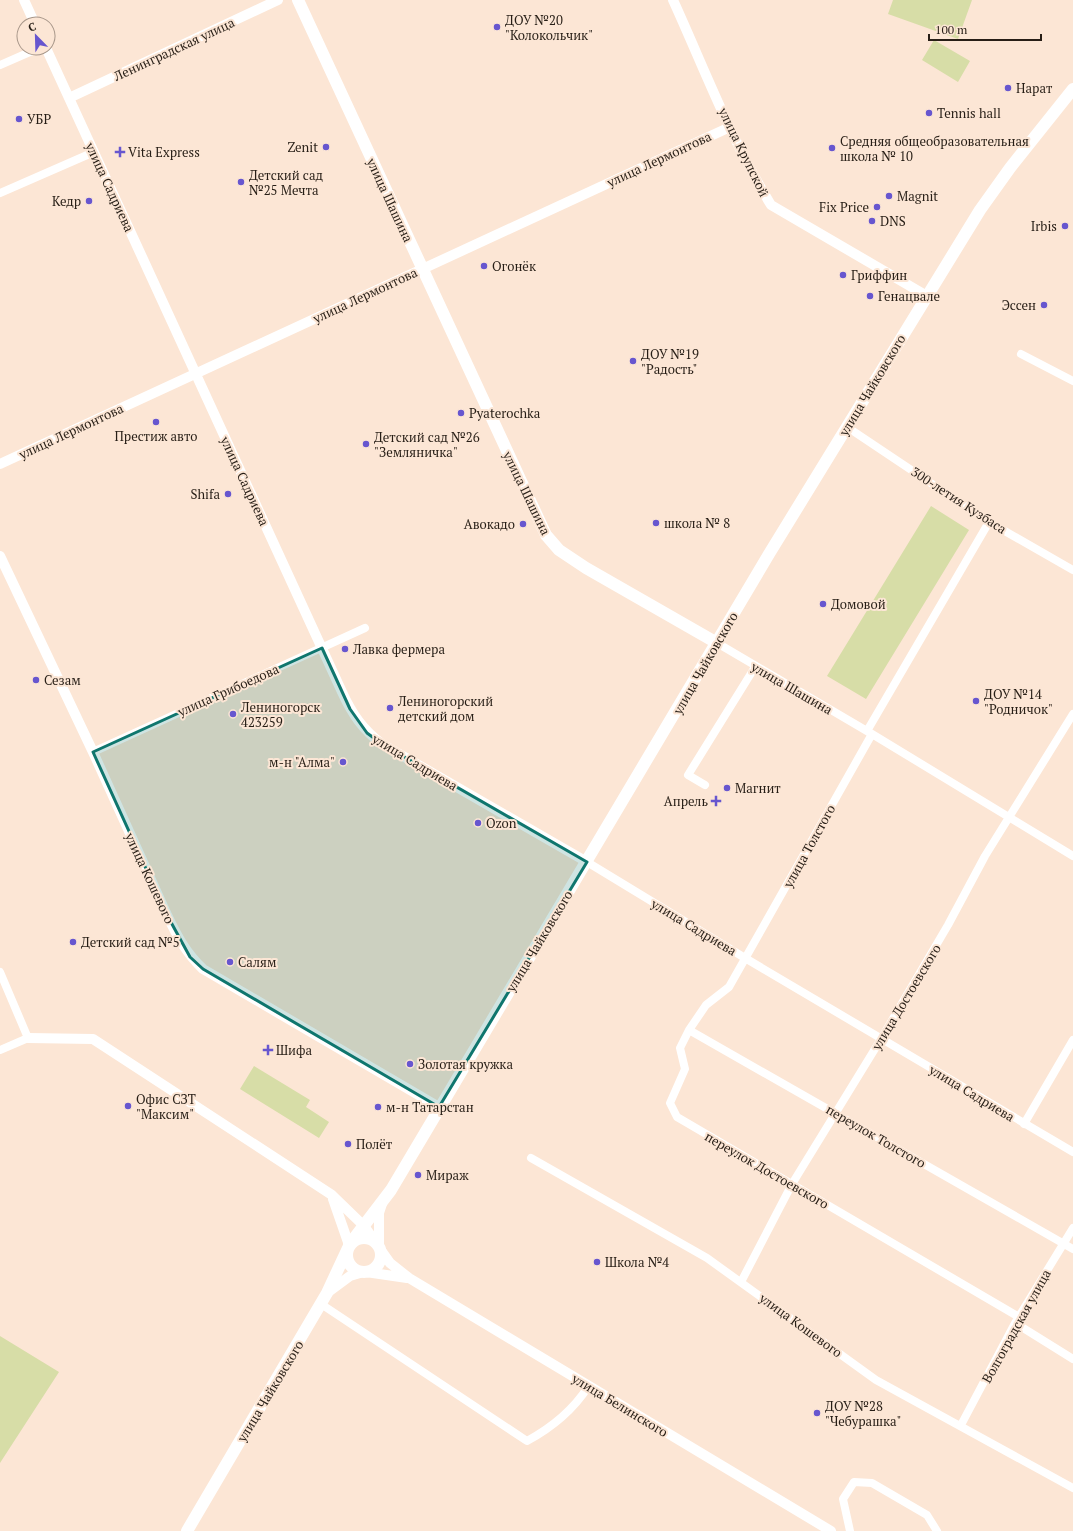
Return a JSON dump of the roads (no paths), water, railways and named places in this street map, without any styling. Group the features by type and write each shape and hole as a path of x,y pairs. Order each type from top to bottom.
{"main road":[{"name":"улица Шашина","path":"298,0 546,535 559,550 586,568 717,643"},
{"name":"улица Чайковского","path":"187,1531 324,1299 348,1246 382,1204 439,1107 588,862 717,643 927,296 990,195 1073,89"},
{"path":"365,1238 371,1240 380,1248 379,1263 375,1267 363,1272 351,1266 348,1261 348,1246 360,1239 365,1238"}],"street":[{"path":"24,0 31,16"},
{"name":"Ленинградская улица","path":"69,98 278,0"},
{"name":"улица Крупской","path":"673,0 730,127 758,185 771,205 927,296"},
{"path":"0,65 21,56"},
{"name":"улица Садриева","path":"50,56 350,709 367,733 382,744 588,862 745,958 1073,1152"},
{"name":"улица Лермонтова","path":"0,464 730,127"},
{"path":"0,193 94,152"},
{"path":"1021,354 1073,381"},
{"name":"300-летия Кузбаса","path":"847,427 989,522 1073,570"},
{"name":"улица Толстого","path":"745,958 869,732 989,522"},
{"name":"улица Кошевого","path":"0,556 93,752 167,915 180,942 190,957 202,969 439,1107"},
{"name":"улица Грибоедова","path":"93,752 203,700 364,628"},
{"name":"улица Шашина","path":"717,643 869,732 1073,856"},
{"path":"705,785 688,775 755,666"},
{"name":"улица Достоевского","path":"742,1282 792,1184 881,1039 948,925 985,856 1073,714"},
{"name":"переулок Достоевского","path":"745,958 730,987 706,1005 689,1030 680,1048 685,1069 670,1103 677,1118 792,1184 1016,1320 1073,1359"},
{"path":"0,972 28,1038 0,1050"},
{"name":"переулок Толстого","path":"689,1030 1073,1249"},
{"name":"улица Белинского","path":"28,1038 93,1039 332,1195 364,1226 390,1263 409,1278 588,1387 831,1531"},
{"path":"1024,1124 1073,1040"},
{"name":"улица Кошевого","path":"531,1158 707,1258 876,1380 961,1425 1073,1488"},
{"path":"332,1195 348,1246"},
{"path":"380,1248 379,1213 382,1204"},
{"name":"Волгоградская улица","path":"961,1425 1016,1320 1073,1228"},
{"path":"409,1278 363,1272 350,1276 324,1299 527,1441 546,1430 580,1399 588,1387"},
{"path":"850,1531 842,1499 854,1482 872,1483 927,1515 937,1531"}],"place":[{"name":"ДОУ №20 \"Колокольчик\"","path":"497,27"},
{"name":"Нарат","path":"1008,88"},
{"name":"Tennis hall","path":"929,113"},
{"name":"УБР","path":"19,119"},
{"name":"Zenit","path":"326,147"},
{"name":"Средняя общеобразовательная школа № 10","path":"832,148"},
{"name":"Vita Express","path":"120,152"},
{"name":"Детский сад №25 Мечта","path":"241,182"},
{"name":"Magnit","path":"889,196"},
{"name":"Кедр","path":"89,201"},
{"name":"Fix Price","path":"877,207"},
{"name":"DNS","path":"872,221"},
{"name":"Irbis","path":"1065,226"},
{"name":"Огонёк","path":"484,266"},
{"name":"Гриффин","path":"843,275"},
{"name":"Генацвале","path":"870,296"},
{"name":"Эссен","path":"1044,305"},
{"name":"ДОУ №19 \"Радость\"","path":"633,361"},
{"name":"Pyaterochka","path":"461,413"},
{"name":"Престиж авто","path":"156,422"},
{"name":"Детский сад №26 \"Земляничка\"","path":"366,444"},
{"name":"Shifa","path":"228,494"},
{"name":"школа № 8","path":"656,523"},
{"name":"Авокадо","path":"523,524"},
{"name":"Домовой","path":"823,604"},
{"name":"Лавка фермера","path":"345,649"},
{"name":"Сезам","path":"36,680"},
{"name":"ДОУ №14 \"Родничок\"","path":"976,701"},
{"name":"Лениногорский детский дом","path":"390,708"},
{"name":"Лениногорск 423259","path":"233,714"},
{"name":"м-н \"Алма\"","path":"343,762"},
{"name":"Магнит","path":"727,788"},
{"name":"Апрель","path":"716,801"},
{"name":"Ozon","path":"478,823"},
{"name":"Детский сад №5","path":"73,942"},
{"name":"Салям","path":"230,962"},
{"name":"Шифа","path":"268,1050"},
{"name":"Золотая кружка","path":"410,1064"},
{"name":"Офис СЗТ \"Максим\"","path":"128,1106"},
{"name":"м-н Татарстан","path":"378,1107"},
{"name":"Полёт","path":"348,1144"},
{"name":"Мираж","path":"418,1175"},
{"name":"Школа №4","path":"597,1262"},
{"name":"ДОУ №28 \"Чебурашка\"","path":"817,1413"}]}
